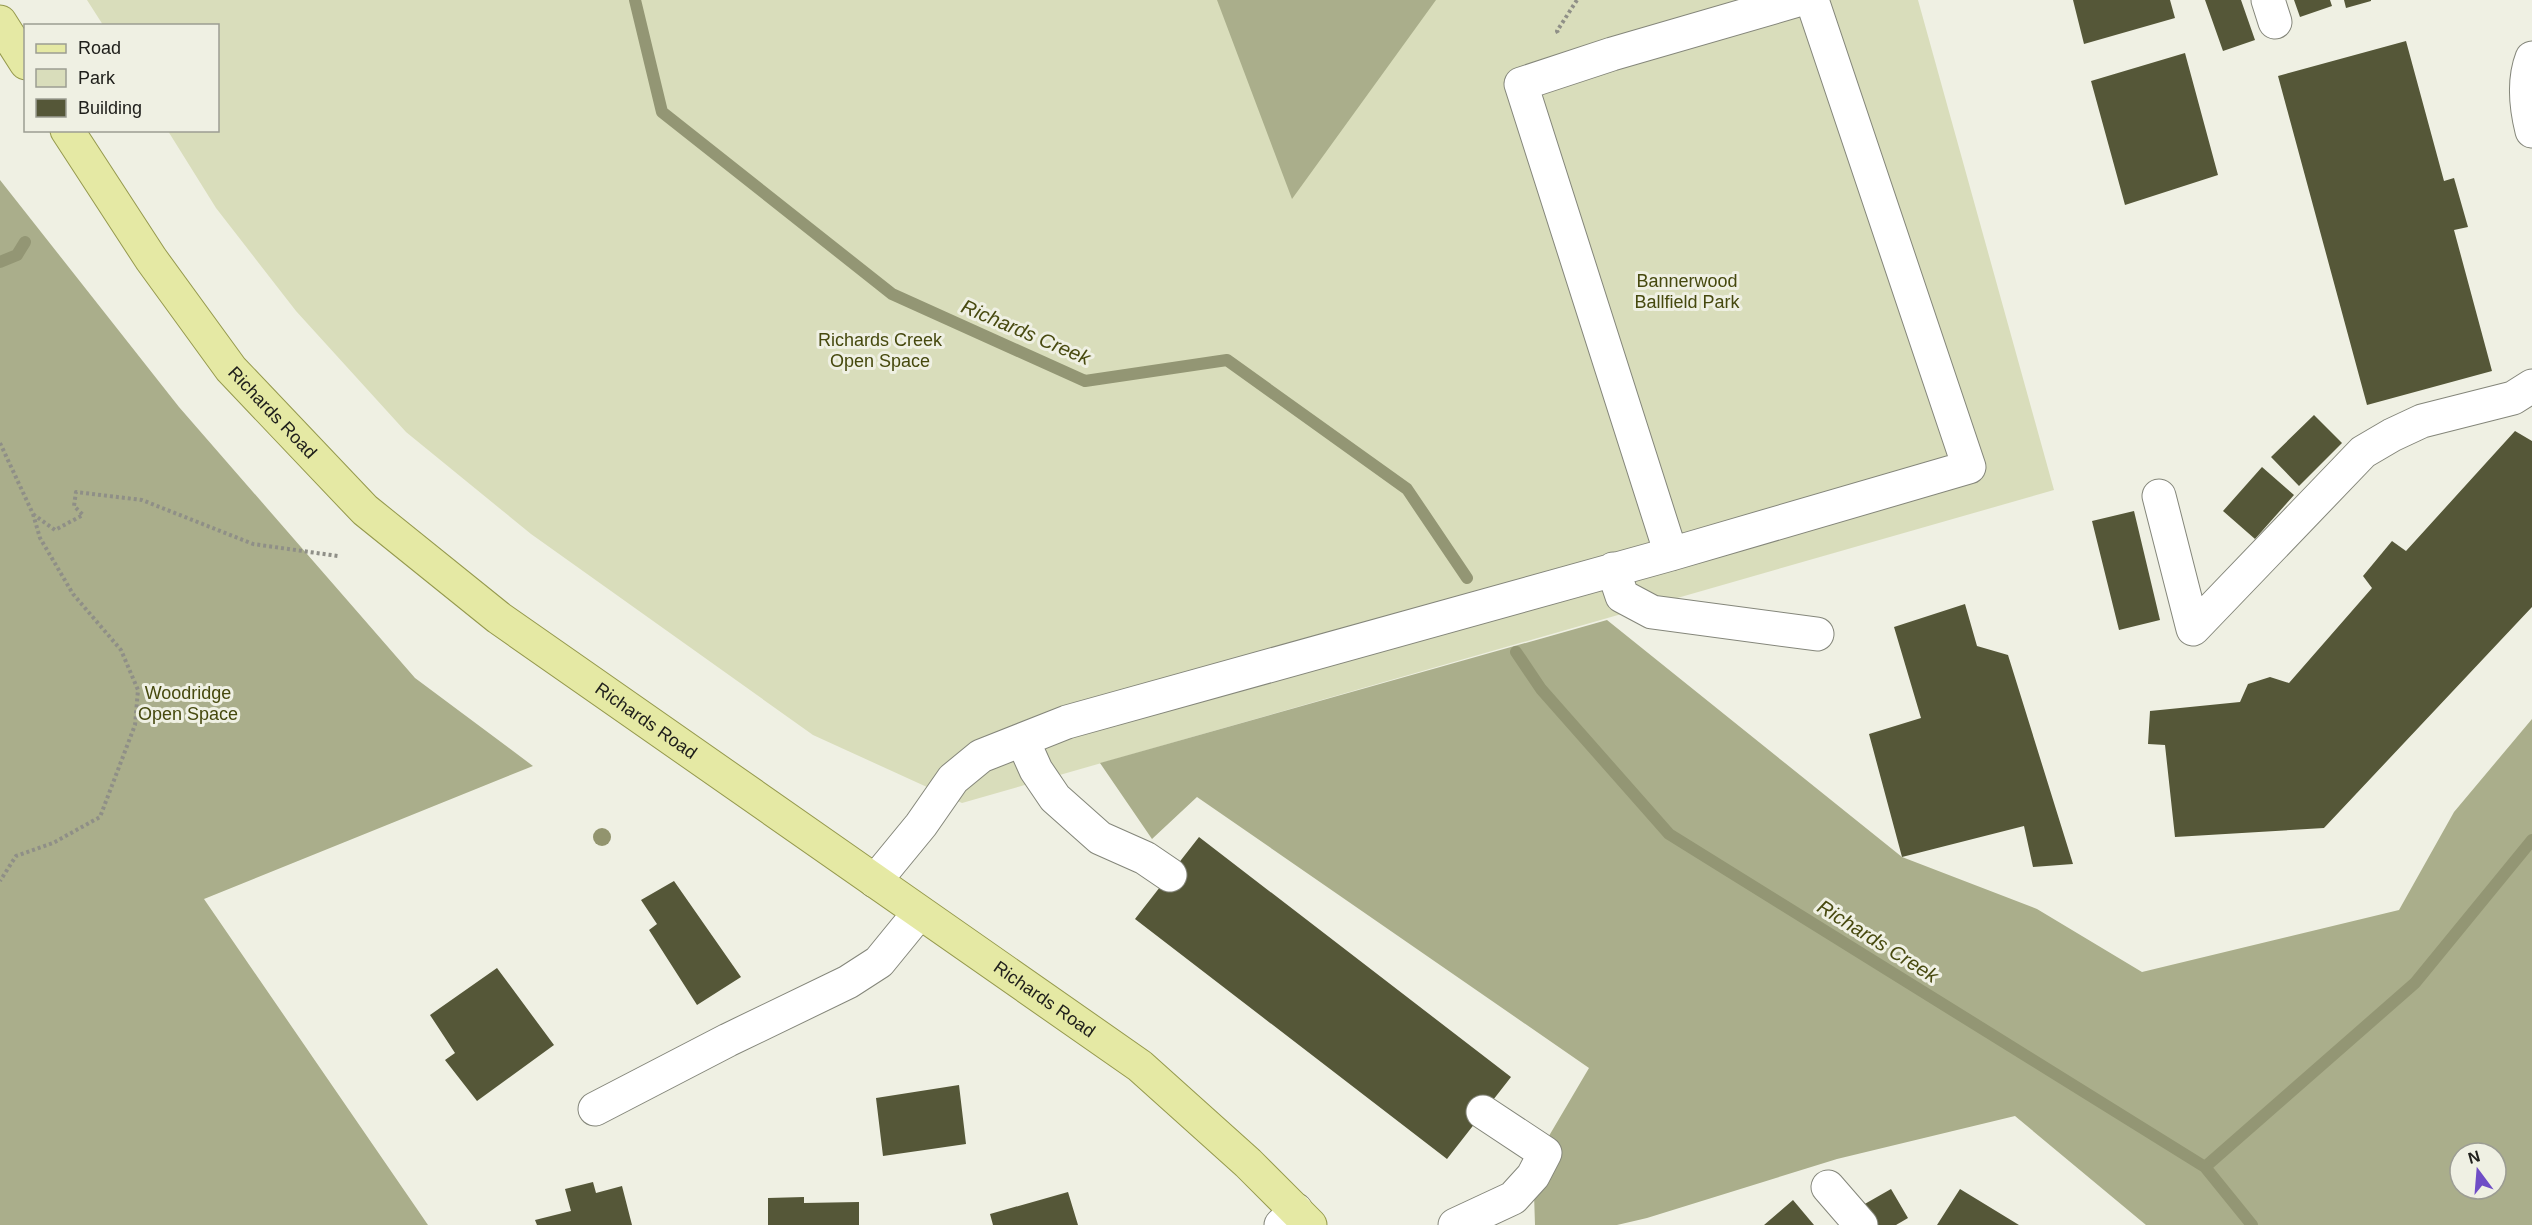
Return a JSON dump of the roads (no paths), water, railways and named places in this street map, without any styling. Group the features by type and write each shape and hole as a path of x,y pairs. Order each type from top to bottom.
{"main road":[{"path":"0,22 24,60"},
{"name":"Richards Road","path":"68,132 151,260 231,369 365,510 499,618 1140,1066 1295,1220"}],"lane":[{"path":"1671,554 1521,84 1612,54 1798,0"},
{"path":"875,881 921,825 953,779 981,756 1066,722 1671,554 1969,467 1812,0"},
{"path":"2532,58 2525,75 2528,117 2532,131"},
{"path":"2159,496 2193,629 2363,452 2422,421 2512,398 2532,386"},
{"path":"1613,569 1622,596 1652,612 1816,634"},
{"path":"1023,741 1036,770 1055,798 1100,838 1145,858 1170,875"},
{"path":"595,1109 728,1040 848,982 879,962 919,913"},
{"path":"1455,1225 1513,1198 1533,1176 1545,1153 1483,1112"},
{"path":"1828,1187 1861,1225"}],"waterway":[{"name":"Richards Creek","path":"635,0 662,112 892,294 1085,381 1227,360 1407,489 1467,578"},
{"path":"0,262 17,255 25,242"},
{"name":"Richards Creek","path":"1516,652 1541,689 1669,834 2205,1167 2252,1225"},
{"path":"2205,1167 2415,983 2532,840"}],"park label":[{"name":"Bannerwood Ballfield Park","path":"1687,291"},
{"name":"Richards Creek Open Space","path":"880,350"},
{"name":"Woodridge Open Space","path":"188,703"}]}
